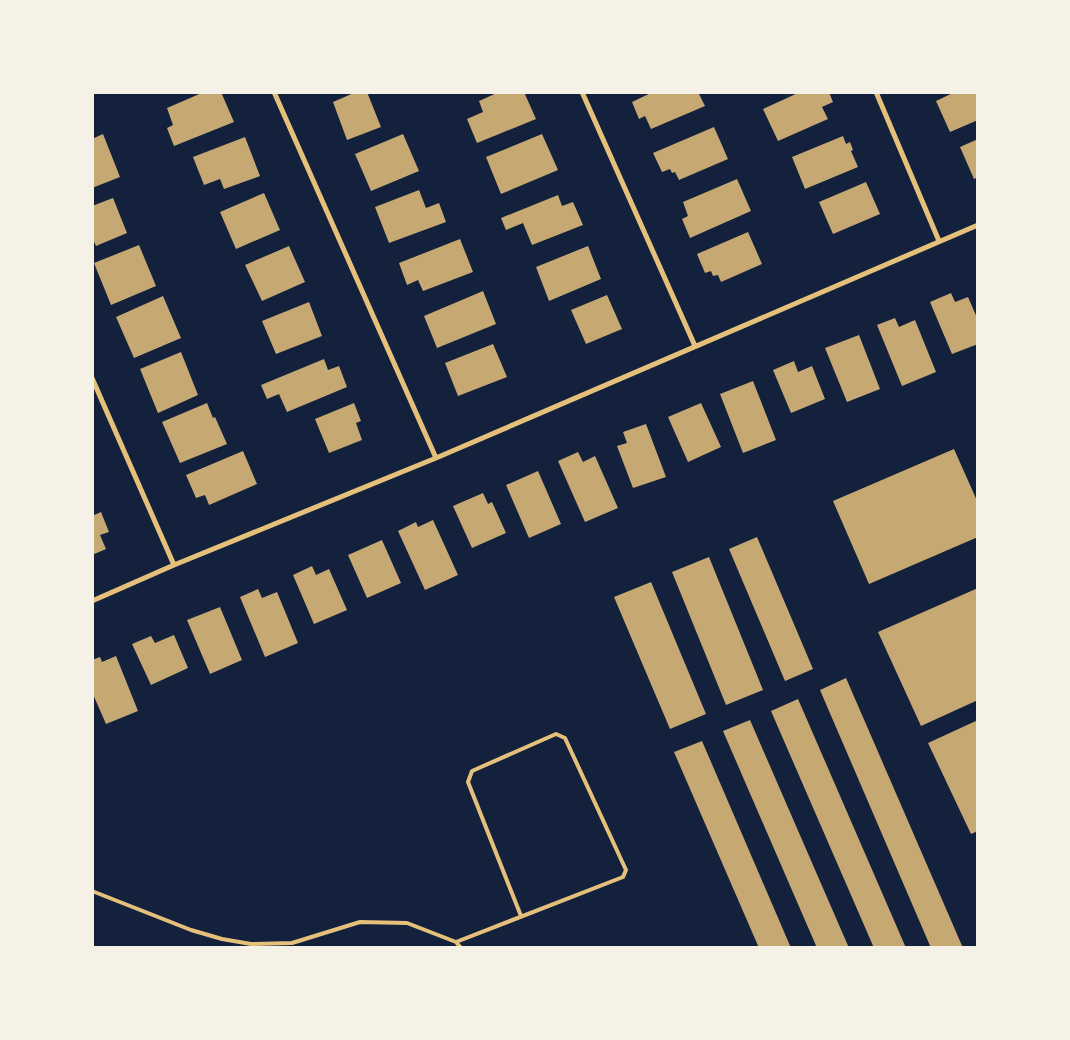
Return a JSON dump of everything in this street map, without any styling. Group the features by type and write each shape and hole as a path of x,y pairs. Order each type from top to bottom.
{"street":[{"path":"274,92 436,458"},
{"path":"582,92 695,346"},
{"path":"876,92 939,240"},
{"path":"92,601 174,565 436,458 939,240 978,225"},
{"path":"92,378 174,565"}],"lane":[{"path":"456,942 623,877 626,870 565,738 556,734 472,771 468,782 521,916"},
{"path":"92,891 191,930 222,939 251,944 292,944 360,922 407,923 456,942 461,948"}],"building":[{"path":"204,92 221,92 234,122 174,146 167,128 173,125 167,108"},
{"path":"356,92 367,92 381,127 347,140 333,102"},
{"path":"499,92 524,92 536,119 477,143 467,119 483,112 479,101"},
{"path":"653,92 698,92 705,106 651,129 645,116 639,119 632,102"},
{"path":"800,92 829,92 833,102 822,107 828,119 778,141 763,109"},
{"path":"955,92 978,92 978,120 950,132 936,101"},
{"path":"714,127 728,159 679,180 675,172 672,173 670,169 662,172 653,153"},
{"path":"103,134 120,177 92,188 92,139"},
{"path":"403,134 419,171 371,191 355,154"},
{"path":"542,134 558,170 501,194 486,157"},
{"path":"843,136 846,144 850,142 853,150 851,151 858,167 805,189 792,157"},
{"path":"245,137 260,176 224,189 220,179 204,185 193,157"},
{"path":"978,139 978,177 974,179 960,147"},
{"path":"737,179 751,211 690,238 682,219 688,216 683,202"},
{"path":"866,182 880,214 833,234 819,202"},
{"path":"419,190 426,208 439,203 446,222 389,243 375,207"},
{"path":"264,193 280,230 236,249 220,212"},
{"path":"558,195 562,206 573,202 583,225 532,245 523,223 506,230 501,218"},
{"path":"113,198 127,233 96,246 92,237 92,206"},
{"path":"748,232 762,264 721,282 718,275 713,276 711,271 705,273 697,254"},
{"path":"460,239 473,272 423,291 418,280 407,285 399,263"},
{"path":"139,245 156,286 111,305 94,263"},
{"path":"289,246 305,282 262,301 245,265"},
{"path":"588,246 601,279 549,301 536,267"},
{"path":"483,291 496,324 437,348 424,316"},
{"path":"951,293 955,302 968,297 978,320 978,344 952,354 930,302"},
{"path":"607,295 622,329 586,344 571,310"},
{"path":"163,296 181,338 134,358 116,317"},
{"path":"309,302 322,336 276,354 262,321"},
{"path":"895,318 899,327 915,320 936,372 902,386 877,325"},
{"path":"859,335 880,389 847,402 825,348"},
{"path":"493,344 507,377 458,396 445,363"},
{"path":"181,352 198,395 158,413 140,369"},
{"path":"324,359 328,370 339,366 347,387 287,412 279,394 267,399 261,385"},
{"path":"794,361 798,372 812,366 825,399 791,413 773,370"},
{"path":"753,381 776,440 743,453 720,394"},
{"path":"207,403 227,444 180,463 162,422"},
{"path":"354,403 361,421 356,423 362,440 329,453 315,419"},
{"path":"701,403 721,447 688,462 668,417"},
{"path":"646,424 666,477 633,488 617,446 627,443 623,432"},
{"path":"954,449 978,503 978,537 869,584 833,501"},
{"path":"243,451 257,484 209,505 205,495 196,498 186,475"},
{"path":"578,452 583,462 595,456 618,508 585,522 558,461"},
{"path":"538,471 561,524 529,538 506,485"},
{"path":"483,493 488,504 492,502 506,533 472,548 453,506"},
{"path":"101,512 109,532 100,535 106,549 92,555 92,516"},
{"path":"433,520 458,575 425,590 398,531 416,522 418,527"},
{"path":"757,537 813,669 785,681 729,549"},
{"path":"382,540 401,583 367,598 348,555"},
{"path":"709,557 763,690 726,705 672,572"},
{"path":"312,566 316,575 329,569 347,610 314,624 293,575"},
{"path":"651,582 706,714 670,729 614,597"},
{"path":"978,588 978,700 921,726 878,632"},
{"path":"258,589 262,598 277,592 298,643 265,657 240,597"},
{"path":"220,607 242,660 210,674 187,620"},
{"path":"174,635 188,668 151,685 132,644 151,636 155,643"},
{"path":"116,656 138,711 106,724 92,692 92,660 100,657 102,662"},
{"path":"846,678 963,948 931,948 820,690"},
{"path":"798,699 906,948 874,948 771,711"},
{"path":"750,720 849,948 817,948 723,731"},
{"path":"978,720 978,831 971,834 928,743"},
{"path":"702,741 791,948 759,948 674,752"}]}
